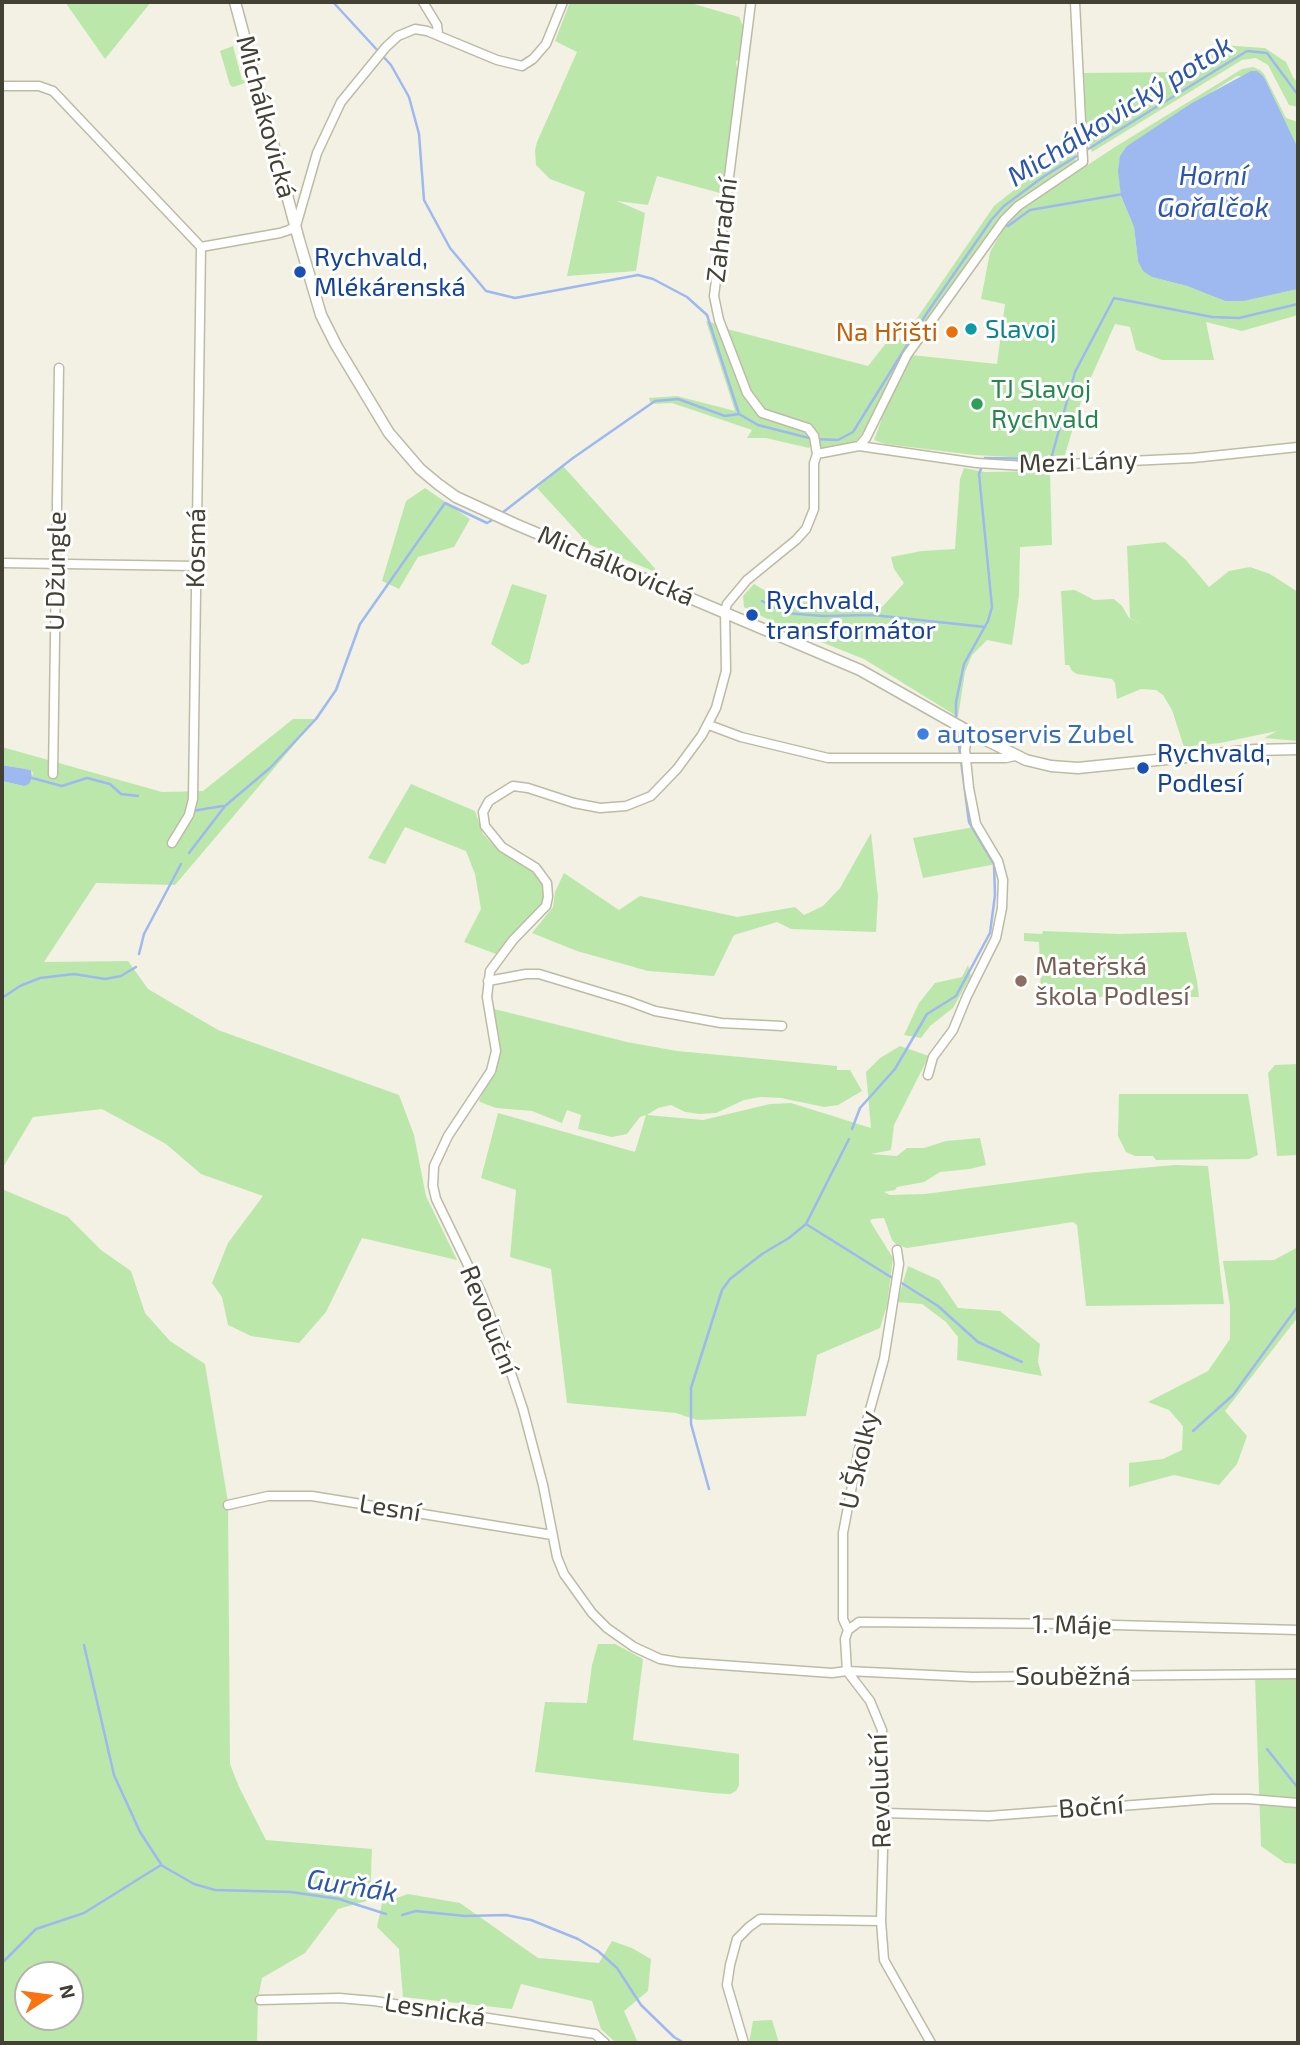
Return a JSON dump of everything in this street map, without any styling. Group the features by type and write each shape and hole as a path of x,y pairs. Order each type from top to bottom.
{"street":[{"name":"Michálkovická","path":"235,2 321,315 336,345 389,432 420,469 456,497 860,670 1015,756 1051,766 1078,768 1255,750 1298,749"},
{"path":"423,2 437,25 438,34"},
{"path":"2,86 39,86 53,91 201,247 280,233 296,226 317,153 341,102 386,47 405,32 415,29 438,34 497,60 522,66 533,59 546,44 563,2"},
{"name":"Zahradní","path":"725,611 727,604 747,580 806,529 814,509 814,436 804,425 773,418 754,405 719,320 714,296 751,2"},
{"path":"859,446 866,438 907,355 1004,220 1018,206 1083,162 1075,2"},
{"name":"Kosmá","path":"172,843 189,815 193,799 201,247"},
{"name":"U Džungle","path":"53,774 59,368"},
{"name":"Mezi Lány","path":"816,451 859,446 977,463 1025,466 1193,458 1298,447"},
{"path":"2,563 195,566"},
{"path":"488,981 496,961 546,906 548,897 547,883 536,868 502,847 485,826 484,812 489,801 513,786 600,808 626,806 651,796 677,769 709,725 726,671 725,611"},
{"path":"709,725 741,737 828,758 967,759 1015,756"},
{"path":"928,1075 933,1057 953,1030 996,938 1002,908 1000,870 989,843 976,824 968,788 965,750 968,731"},
{"path":"488,981 540,974 655,1012 721,1023 782,1027"},
{"name":"Revoluční","path":"488,981 487,997 496,1051 491,1072 448,1136 434,1166 433,1186 436,1199 481,1292 503,1349 523,1409 543,1485 557,1556 564,1574 580,1598 607,1628 634,1647 660,1659 832,1673 847,1671 870,1701 882,1730 884,1813 881,1921 884,1960 931,2043"},
{"name":"U Školky","path":"847,1671 845,1639 848,1630 843,1619 843,1533 859,1449 884,1359 899,1264 897,1250"},
{"name":"Lesní","path":"228,1505 268,1496 312,1496 552,1535"},
{"name":"1. Máje","path":"848,1630 859,1622 1298,1630"},
{"name":"Souběžná","path":"847,1671 972,1677 1298,1674"},
{"name":"Boční","path":"884,1813 989,1816 1212,1799 1298,1803"},
{"path":"744,2043 727,1984 737,1939 749,1927 760,1919 881,1921"},
{"name":"Lesnická","path":"260,2000 339,1998 374,2001 595,2034 605,2043"}],"green space":[{"path":"65,2 151,2 105,59"},
{"path":"570,2 687,2 739,17 744,28 740,57 736,62 738,73 724,188 720,193 657,176 648,205 617,201 645,213 636,271 567,276 585,192 550,179 536,165 537,142 577,52 555,41"},
{"path":"1221,45 1265,48 1286,62 1298,83 1298,107 1289,105 1268,65 1256,58 1242,60 1092,152 1086,135 1084,73 1182,72 1199,65"},
{"path":"233,46 242,80 247,79 248,82 233,87 230,85 220,51"},
{"path":"1253,67 1264,74 1286,118 1298,122 1298,148 1264,77 1237,76 1127,146 1121,196 1134,227 1138,261 1152,277 1187,286 1225,301 1244,301 1298,289 1298,315 1242,331 1206,322 1214,360 1162,360 1136,350 1130,327 1115,324 1083,395 1064,458 1048,455 1047,459 974,455 885,444 874,440 892,391 911,355 997,364 1005,304 981,299 990,252 1008,221 1027,205 1115,147 1242,69"},
{"path":"1076,152 1075,162 1001,215 923,326 860,437 854,443 822,449 809,423 766,411 758,403 750,391 727,329 868,366 891,337 902,340 994,206 1032,176"},
{"path":"706,321 718,324 752,405 804,429 812,443 809,448 766,438 747,438 752,430 672,403 651,404 649,398 677,396 735,411"},
{"path":"563,466 660,574 581,541 583,538 537,488"},
{"path":"964,468 985,472 1050,471 1052,545 1020,547 1019,595 1012,645 987,640 972,655 965,672 958,717 864,659 783,627 744,607 743,596 754,584 774,596 857,611 882,607 904,583 894,569 891,557 922,551 955,549 960,479"},
{"path":"425,488 470,519 454,547 418,557 399,589 382,581 406,501"},
{"path":"1165,542 1185,559 1209,587 1229,571 1250,567 1270,574 1298,592 1298,741 1264,738 1277,731 1220,743 1184,747 1172,710 1163,695 1156,690 1141,689 1117,699 1112,679 1077,674 1069,665 1065,665 1061,591 1075,590 1094,600 1114,599 1129,618 1142,624 1130,618 1127,546"},
{"path":"512,584 547,595 529,663 522,665 491,644"},
{"path":"293,719 316,719 175,885 96,883 44,962 128,961 148,989 218,1030 399,1095 414,1135 426,1196 457,1260 362,1238 326,1312 299,1343 251,1336 228,1325 222,1297 212,1283 228,1243 263,1196 201,1174 166,1144 102,1109 33,1117 2,1169 2,781 24,786 31,780 33,773 31,770 2,765 2,747 162,792 203,791"},
{"path":"411,784 475,811 483,834 498,850 531,871 542,882 544,893 541,904 496,954 464,942 481,909 475,874 466,851 405,827 385,864 368,858"},
{"path":"974,827 996,864 923,878 913,838"},
{"path":"871,833 878,897 876,932 791,929 777,922 734,935 714,976 648,971 577,951 532,933 553,907 555,892 564,873 619,910 640,896 737,917 795,907 804,915 823,906 840,888"},
{"path":"1043,931 1119,934 1186,932 1199,997 1041,997 1039,942 1024,941 1024,933 1042,934"},
{"path":"968,965 971,976 953,1008 930,1026 921,1038 904,1035 919,1003 935,983 962,977"},
{"path":"494,1009 627,1042 677,1051 837,1066 837,1070 850,1070 862,1091 838,1105 824,1107 781,1098 760,1097 744,1100 716,1113 685,1112 671,1105 658,1108 647,1115 703,1120 770,1104 791,1103 871,1128 866,1072 880,1058 900,1046 929,1056 894,1125 891,1150 871,1154 897,1156 907,1148 924,1148 946,1141 980,1138 986,1165 940,1172 924,1182 884,1192 890,1195 925,1194 1085,1173 1175,1165 1208,1166 1224,1304 1086,1306 1077,1225 1073,1222 907,1248 892,1240 884,1218 872,1219 870,1221 893,1258 887,1305 880,1328 817,1355 806,1416 697,1420 676,1413 567,1403 551,1269 510,1257 516,1190 481,1178 498,1113 635,1152 646,1115 640,1117 627,1134 612,1137 578,1129 581,1115 567,1110 562,1123 532,1111 496,1108 480,1102 495,1071 500,1053"},
{"path":"1298,1064 1298,1155 1277,1156 1268,1073 1275,1065"},
{"path":"1119,1094 1248,1094 1258,1155 1249,1159 1156,1160 1153,1156 1135,1156 1126,1152 1118,1136"},
{"path":"2,1189 68,1217 101,1250 131,1271 145,1313 170,1341 205,1364 228,1502 230,1764 266,1840 372,1849 370,1900 338,1909 305,1953 262,1978 258,1999 257,2043 2,2043"},
{"path":"1298,1247 1298,1317 1225,1411 1247,1436 1237,1464 1219,1485 1174,1475 1129,1487 1129,1463 1163,1459 1182,1450 1183,1426 1169,1410 1148,1402 1208,1371 1230,1339 1230,1306 1223,1261 1274,1260"},
{"path":"908,1266 939,1280 958,1308 1000,1311 1040,1344 1038,1362 1042,1376 957,1360 958,1337 946,1322 922,1304 897,1302"},
{"path":"598,1644 615,1644 643,1659 633,1740 739,1754 739,1785 736,1791 730,1794 712,1793 535,1772 545,1702 587,1703"},
{"path":"1255,1678 1298,1678 1298,1864 1285,1863 1261,1846"},
{"path":"408,1894 460,1903 538,1958 599,1963 612,1941 651,1959 648,1991 624,2011 638,2043 616,2043 601,2029 592,2001 521,1984 512,2009 403,1997 399,1949 377,1927 382,1903"},
{"path":"772,2020 779,2043 749,2043 753,2021"}],"water":[{"name":"Horní Gořalčok","path":"1251,71 1257,71 1264,77 1298,148 1298,289 1244,301 1225,301 1187,286 1152,277 1143,271 1138,261 1134,227 1121,196 1118,171 1120,156 1127,146 1192,103"},
{"path":"2,765 31,770 32,778 29,784 24,786 2,781"}],"waterway":[{"name":"Michálkovický potok","path":"333,2 391,65 409,97 419,134 424,200 450,248 486,291 515,298 638,275 653,279 687,297 707,315 739,414 758,425 813,439 838,440 853,432 927,313 992,219 1004,206 1043,177 1247,51 1267,53 1298,95"},
{"path":"1004,224 1008,226 1030,210 1123,194"},
{"path":"985,460 1051,459 1075,372 1114,298 1212,317 1239,318 1298,304"},
{"path":"502,513 573,458 655,401 678,399 725,416 739,414"},
{"path":"956,720 956,702 964,664 988,621 992,607 979,474 982,466"},
{"path":"189,853 225,806 270,768 316,719 336,690 360,624 445,503 487,523 494,519"},
{"path":"762,601 784,613 823,616 873,615 985,627"},
{"path":"957,730 960,754"},
{"path":"852,1129 860,1108 895,1069 927,1014 956,996 990,933 995,895 994,864 969,822 961,761"},
{"path":"32,778 62,786 87,778 110,784 121,794 138,796"},
{"path":"192,811 223,806"},
{"path":"139,954 144,934 181,864"},
{"path":"2,998 20,986 40,978 74,974 105,979 121,976 136,967"},
{"path":"709,1489 691,1424 691,1388 722,1290 730,1279 806,1224 849,1139"},
{"path":"806,1224 894,1279"},
{"path":"900,1282 938,1306 978,1342 1022,1362"},
{"path":"1193,1431 1233,1395 1298,1306"},
{"path":"84,1645 114,1775 140,1832 161,1864"},
{"path":"1267,1749 1298,1788"},
{"name":"Gurňák","path":"2,1963 36,1929 84,1913 161,1865 194,1884 215,1890 291,1892 339,1899 386,1914"},
{"name":"Gurňák","path":"402,1915 416,1911 465,1916 506,1915 531,1920 578,1939 598,1951 617,1968 641,2005 674,2037 684,2043"}],"place":[{"name":"Rychvald, Mlékárenská","path":"300,272"},
{"name":"Slavoj","path":"971,329"},
{"name":"Na Hřišti","path":"952,332"},
{"name":"TJ Slavoj Rychvald","path":"977,404"},
{"name":"Rychvald, transformátor","path":"752,615"},
{"name":"autoservis Zubel","path":"923,734"},
{"name":"Rychvald, Podlesí","path":"1143,768"},
{"name":"Mateřská škola Podlesí","path":"1021,981"}]}
